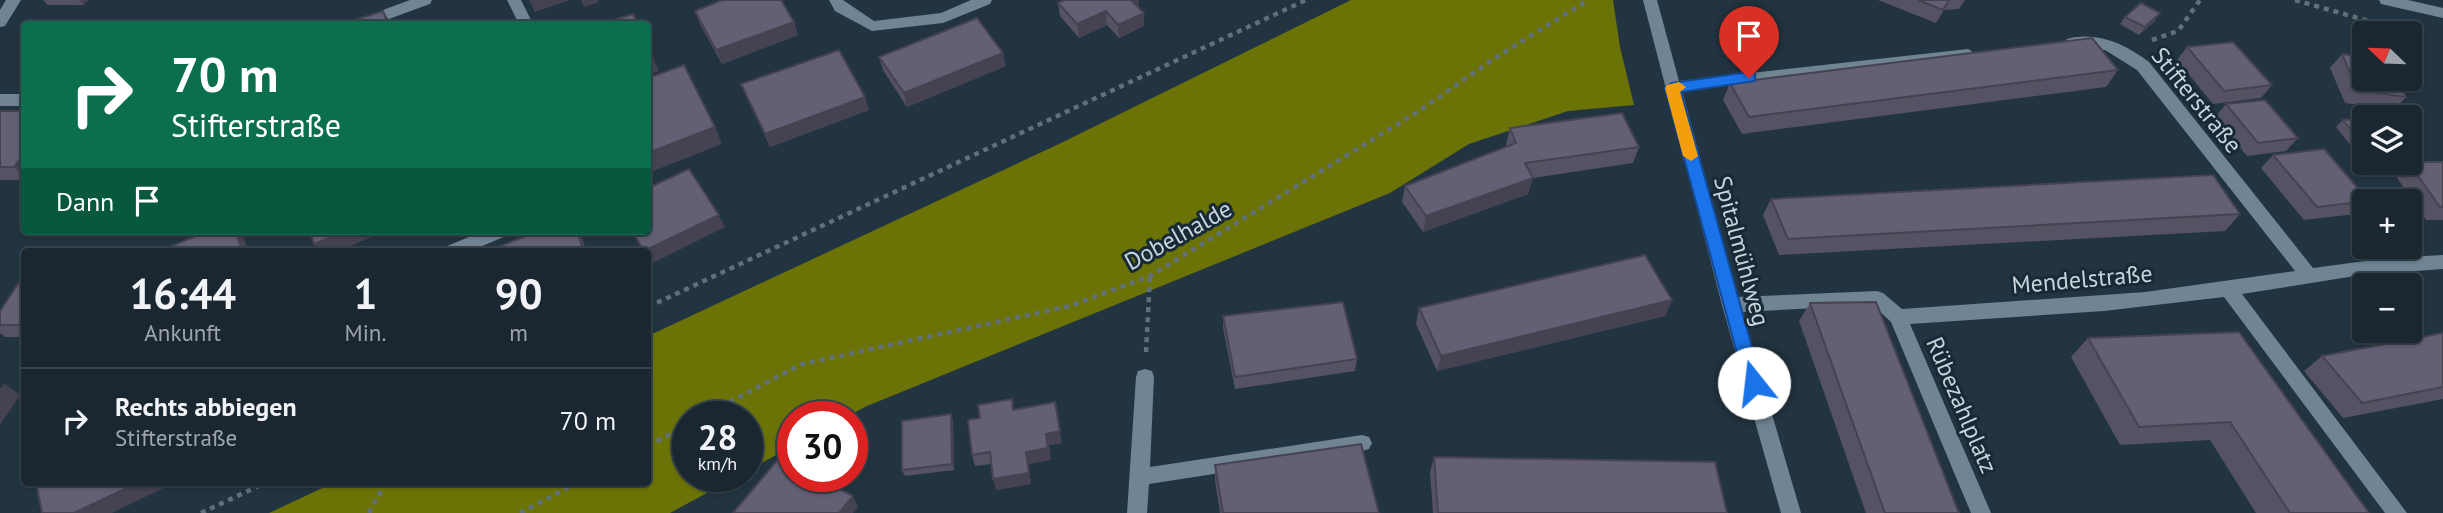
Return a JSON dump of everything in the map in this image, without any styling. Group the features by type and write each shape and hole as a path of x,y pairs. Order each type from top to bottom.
{"street":[{"path":"0,22 14,0"},
{"path":"369,21 425,0"},
{"path":"514,0 524,21"},
{"path":"836,0 840,6 872,26 943,18 985,0"},
{"name":"Spitalmühlweg","path":"1650,0 1731,305 1791,513"},
{"path":"2386,0 2443,13"},
{"name":"Stifterstraße","path":"2057,45 2088,41 2108,43 2124,50 2143,66 2308,274"},
{"path":"1672,88 1696,83 1987,52"},
{"path":"0,100 21,100"},
{"path":"460,248 491,235"},
{"name":"Mendelstraße","path":"1898,317 2090,306 2228,289 2308,274 2443,262"},
{"path":"2228,289 2397,513"},
{"path":"1731,305 1877,298 1898,317"},
{"name":"Rübezahlplatz","path":"1898,317 1981,513"},
{"path":"1137,513 1144,377"},
{"path":"1139,477 1362,443"}],"path":[{"path":"651,306 1306,0"},
{"name":"Dobelhalde","path":"732,401 802,364 1070,306 1150,276 1419,111 1495,58 1588,0"},
{"path":"2124,50 2178,32 2200,0"},
{"path":"1144,377 1150,276"},
{"path":"651,444 672,433"},
{"path":"201,513 259,486"},
{"path":"369,513 383,486"},
{"path":"520,513 571,486"}],"green space":[{"path":"1351,0 1613,0 1620,47 1634,105 1568,111 1469,144 1390,193 868,406 868,401 777,401 777,455 763,462 763,401 672,401 672,492 709,492 670,513 269,513 327,486 651,486 651,335 1059,144"}],"building":[{"path":"722,0 781,0 794,22 716,50 695,11"},
{"path":"1064,0 1131,0 1144,13 1118,25 1106,11 1077,24 1058,3"},
{"path":"1918,0 1949,0 1943,10"},
{"path":"2141,3 2160,13 2145,27 2125,17"},
{"path":"383,11 387,21 352,21"},
{"path":"633,14 636,21 611,21"},
{"path":"977,18 1003,53 904,93 879,57"},
{"path":"2092,38 2118,70 1749,117 1730,83"},
{"path":"2233,42 2272,85 2224,91 2187,47"},
{"path":"839,50 865,97 765,134 741,84"},
{"path":"2342,54 2352,55 2352,78"},
{"path":"684,65 715,127 651,152 651,77"},
{"path":"2364,91 2403,91 2406,97"},
{"path":"2265,100 2298,138 2258,143 2226,104"},
{"path":"0,111 21,111 21,157 14,167 0,167"},
{"path":"1622,113 1639,147 1525,163 1533,178 1426,216 1405,186 1516,143 1510,128"},
{"path":"2352,119 2352,131 2343,120"},
{"path":"2324,149 2359,189 2352,189 2352,203 2317,207 2273,155"},
{"path":"2422,162 2443,162 2443,207 2440,207 2417,175 2422,175"},
{"path":"689,169 719,215 650,248 642,248 634,235 651,235 651,187"},
{"path":"2213,175 2240,214 1788,239 1771,199"},
{"path":"198,235 237,235 241,248 168,248"},
{"path":"311,235 336,235 314,244"},
{"path":"529,235 578,235 583,248 495,248"},
{"path":"1645,255 1672,300 1441,356 1419,308"},
{"path":"21,280 21,325 0,325 0,311"},
{"path":"1343,302 1357,359 1235,377 1223,316"},
{"path":"1876,302 1959,513 1885,513 1810,303"},
{"path":"2239,332 2369,513 2290,513 2230,422 2139,427 2088,338"},
{"path":"2443,333 2443,387 2362,403 2322,356 2390,343 2422,343 2422,337"},
{"path":"1012,399 1013,410 1055,402 1060,431 1046,434 1048,448 1026,452 1029,473 993,479 990,452 972,455 968,420 980,418 978,405"},
{"path":"951,414 952,464 902,470 902,421"},
{"path":"1361,444 1379,513 1223,513 1215,465"},
{"path":"1434,457 1715,462 1727,513 1438,513"},
{"path":"777,461 777,492 845,492 853,496 839,513 733,513 751,492 763,492 763,477"},
{"path":"37,486 131,486 74,513 42,513"}],"slow traffic":[{"path":"1679,87 1672,88 1691,156"}],"route":[{"path":"1749,78 1672,88 1754,383"}]}
